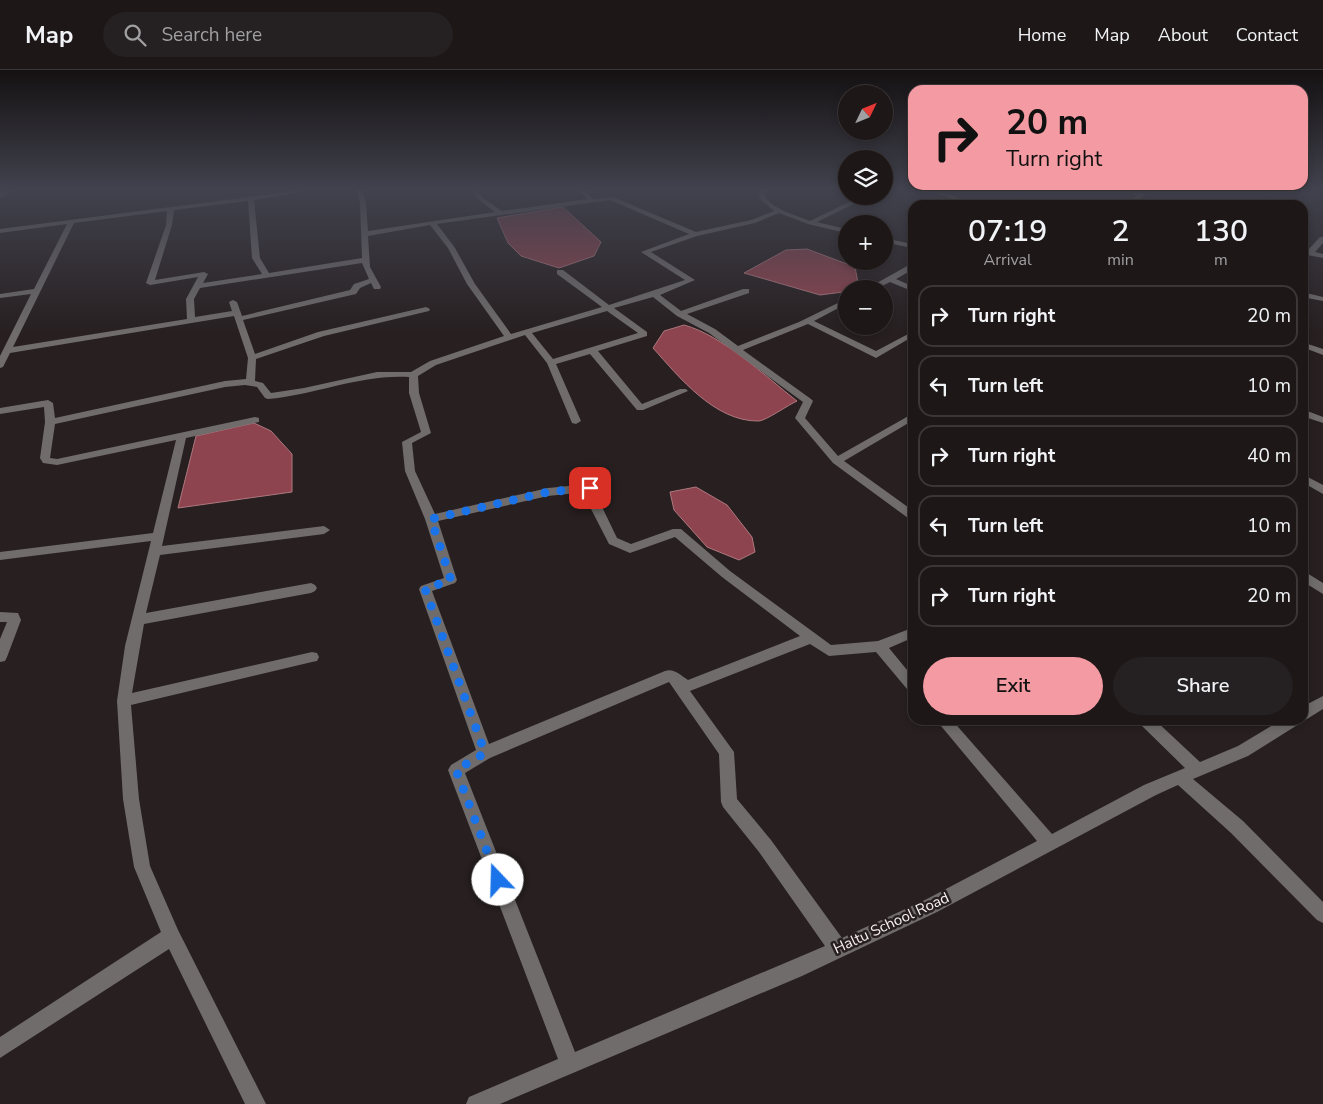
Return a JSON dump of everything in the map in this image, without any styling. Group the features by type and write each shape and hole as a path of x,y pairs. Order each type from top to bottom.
{"street":[{"path":"0,365 64,237"},
{"path":"165,237 150,283 204,274 190,299 191,320"},
{"path":"254,237 256,258 267,276"},
{"path":"7,351 191,320 237,316 353,292 357,286 375,284 366,267 365,237"},
{"path":"443,237 471,284 509,337"},
{"path":"50,422 225,384 250,382 260,384 268,396 284,395 348,380 396,372 413,375 433,363 509,337 654,294 691,280 645,252 686,237"},
{"path":"1323,239 1310,253 1323,256"},
{"path":"893,242 908,245"},
{"path":"198,286 366,260"},
{"path":"890,279 908,269"},
{"path":"551,362 644,334 560,272"},
{"path":"890,279 908,287"},
{"path":"0,296 38,291"},
{"path":"680,314 746,291"},
{"path":"654,294 680,314 712,331 808,401 800,418 838,461 908,512"},
{"path":"1308,296 1323,300"},
{"path":"233,302 252,358 250,382"},
{"path":"737,349 808,321 838,305"},
{"path":"252,358 321,334 426,309"},
{"path":"808,321 876,355 908,336"},
{"path":"526,332 551,362 576,420"},
{"path":"1308,346 1323,352"},
{"path":"592,350 640,408 683,391"},
{"path":"413,375 414,393 426,433 407,442 410,471 431,519 451,580 425,589 485,753"},
{"path":"0,412 48,403 50,422 44,458 51,462 255,420"},
{"path":"1308,414 1323,420"},
{"path":"838,461 908,419"},
{"path":"182,435 132,646 124,701 131,799 142,867 172,936 256,1104"},
{"path":"1308,481 1323,490"},
{"path":"431,519 548,492 590,488 597,510 613,541 630,549 676,532 726,574 829,651 879,646 908,635"},
{"path":"0,556 324,530"},
{"path":"1308,578 1323,589"},
{"path":"138,620 311,588"},
{"path":"0,617 9,616 13,617 14,620 0,657"},
{"path":"670,675 686,687 810,638"},
{"path":"879,646 908,680"},
{"path":"124,701 312,657"},
{"path":"569,1063 456,770 485,753 670,675"},
{"path":"670,675 726,752 729,802 764,846 838,948"},
{"path":"1308,711 1323,702"},
{"path":"947,725 1049,843"},
{"path":"1150,725 1198,770"},
{"name":"Haltu School Road","path":"476,1104 569,1063 795,969 930,906 1150,790 1243,751 1286,725"},
{"path":"1181,778 1237,827 1323,914"},
{"path":"0,1048 172,936"}],"shaded area":[{"path":"505,237 596,237 601,242 594,256 559,268 521,256 508,243"},
{"path":"807,249 838,261 838,270 856,270 857,280 838,280 838,293 820,295 744,273 786,250"},
{"path":"684,325 698,330 728,347 797,401 759,421 743,419 713,406 686,384 653,348 664,331"},
{"path":"254,423 271,431 292,454 292,492 178,508 196,436"},
{"path":"696,487 727,505 752,537 755,552 739,560 707,547 674,510 670,492"}],"route":[{"path":"498,880 456,770 485,753 425,589 451,580 431,519 548,492 590,488"}]}
